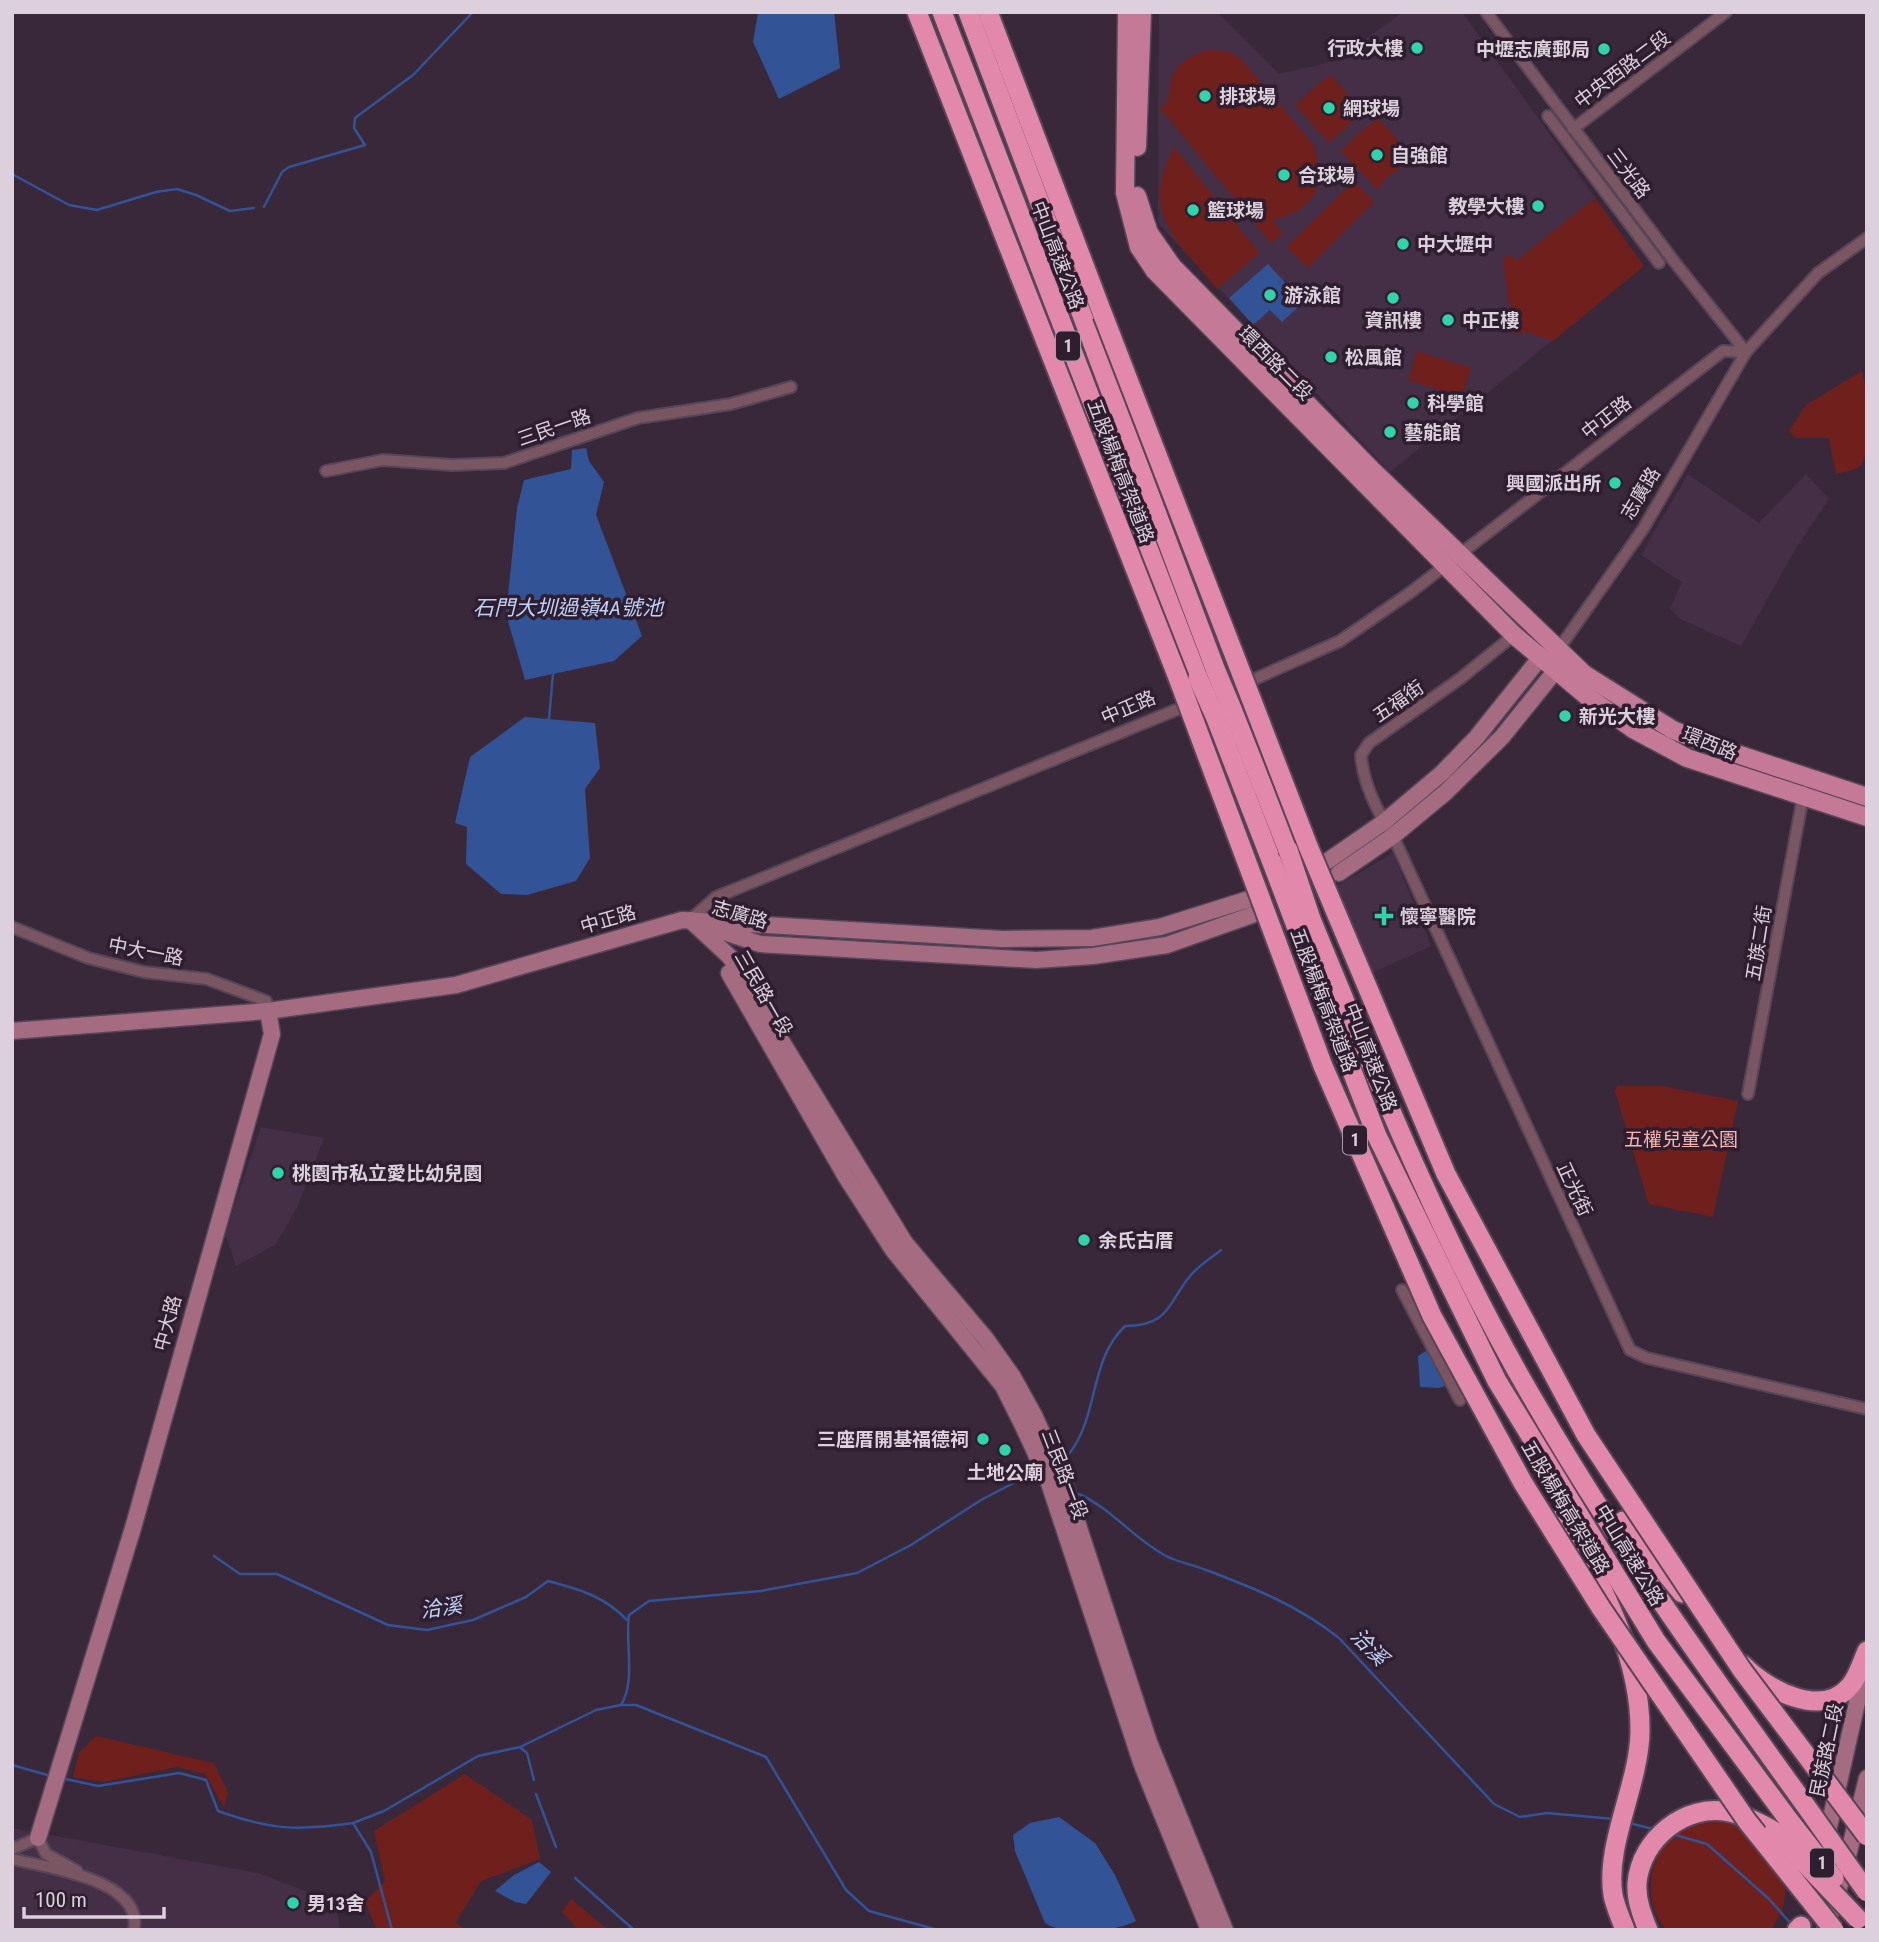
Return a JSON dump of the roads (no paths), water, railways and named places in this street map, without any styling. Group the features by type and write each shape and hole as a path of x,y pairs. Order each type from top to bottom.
{"highway":[{"name":"五股楊梅高架道路","path":"916,12 1182,688 1323,1066 1432,1316 1522,1483 1601,1608 1746,1821 1834,1930"},
{"name":"中山高速公路","path":"942,12 1280,855 1377,1136 1497,1381 1656,1641 1779,1823 1863,1919"},
{"name":"中山高速公路","path":"968,12 1207,675"},
{"name":"五股楊梅高架道路","path":"988,12 1308,846 1446,1174 1586,1435 1742,1670 1867,1836"},
{"name":"中山高速公路","path":"1303,921 1473,1288 1533,1399 1688,1642 1867,1892"},
{"path":"1497,1381 1606,1594 1635,1683 1640,1731 1637,1763 1615,1854 1613,1894 1625,1930"},
{"path":"1533,1399 1621,1519 1735,1656 1838,1794 1863,1816"},
{"path":"1735,1656 1754,1676 1776,1689 1796,1699 1818,1700 1839,1694 1850,1686 1867,1651"},
{"path":"1648,1930 1639,1909 1637,1883 1644,1858 1658,1836 1678,1820 1702,1811 1728,1811 1779,1823"}],"main road":[{"name":"環西路二段","path":"1127,12 1125,193 1139,247 1155,271 1286,401 1371,494 1446,564 1514,635 1556,670"},
{"name":"環西路二段","path":"1142,12 1137,195 1149,233 1172,266 1373,471 1558,650"},
{"name":"環西路","path":"1558,650 1621,700 1672,730 1867,797"},
{"name":"環西路","path":"1556,670 1633,729 1662,746 1725,772 1867,817"}],"street":[{"name":"三光路","path":"1486,12 1746,352"},
{"name":"中央西路二段","path":"1573,129 1726,12"},
{"path":"1548,116 1659,263"},
{"path":"1746,352 1818,273 1867,238"},
{"name":"中正路","path":"1248,682 1340,641 1462,555 1723,351 1746,352"},
{"name":"志廣路","path":"1556,670 1558,650 1643,529 1746,352"},
{"name":"三民一路","path":"326,471 383,460 452,465 504,463 638,418 732,404 791,387"},
{"name":"五福街","path":"1384,822 1362,771 1360,755 1369,743 1461,678 1514,635"},
{"path":"1556,670 1502,737 1446,792 1393,836 1333,868 1442,773 1476,738 1540,658 1558,650"},
{"name":"中正路","path":"12,1031 268,1011 463,984 640,931 691,920 716,897 1176,710"},
{"name":"五族二街","path":"1748,1094 1802,796 1808,778"},
{"name":"正光街","path":"1384,822 1393,836 1630,1350 1647,1358 1867,1409"},
{"name":"志廣路","path":"691,920 1002,939 1092,938 1160,927 1249,899"},
{"name":"志廣路","path":"691,920 760,944 1036,960 1167,945 1252,915"},
{"name":"三民路一段","path":"691,920 730,957 744,978 905,1243 1013,1377 1056,1480 1149,1742 1225,1930"},
{"name":"三民路一段","path":"691,920 720,958 846,1177 893,1250 1003,1386 1056,1480 1142,1765 1209,1930"},
{"name":"中大一路","path":"12,927 88,958 144,972 207,979 266,1001 268,1011"},
{"path":"744,978 747,956 760,944"},
{"name":"中大路","path":"38,1839 95,1645 268,1011"},
{"name":"中大路","path":"95,1645 100,1640 133,1528 272,1034 268,1011"},
{"path":"1402,1290 1460,1400"},
{"name":"民族路二段","path":"1799,1929 1825,1849 1867,1659"},
{"path":"1825,1930 1863,1816 1867,1778"},
{"path":"12,1850 38,1839 46,1854 91,1880"},
{"path":"12,1859 116,1889 127,1899 135,1919 134,1930"}],"water":[{"path":"758,12 834,12 840,68 779,99 753,42"},
{"name":"游泳館","path":"1268,264 1290,288 1296,283 1305,286 1309,297 1282,322 1270,310 1253,325 1229,298"},
{"name":"石門大圳過嶺4A號池","path":"586,448 589,461 604,482 596,515 642,636 614,661 525,680 506,614 517,508 524,480 571,469 572,450"},
{"path":"525,717 595,723 600,768 585,789 590,858 576,881 527,895 501,894 466,864 467,827 455,823 470,757"},
{"path":"1429,1349 1448,1385 1439,1388 1420,1387 1418,1356"},
{"path":"1059,1817 1095,1843 1115,1875 1136,1921 1116,1928 1090,1931 1064,1930 1045,1923 1015,1851 1013,1835 1030,1823"},
{"path":"539,1862 551,1872 526,1904 515,1902 495,1891 514,1875"}],"waterway":[{"path":"264,207 282,172 289,167 365,145 354,128 355,118 413,75 473,12"},
{"path":"12,174 69,205 97,210 156,192 177,189 230,211 254,208"},
{"path":"549,719 553,674"},
{"path":"1069,1454 1079,1439 1099,1371 1113,1340 1125,1326 1140,1325 1160,1317 1194,1271 1221,1250"},
{"name":"洽溪","path":"1026,1477 1036,1473"},
{"name":"洽溪","path":"353,1823 384,1811 478,1756 520,1747 596,1710 621,1705 628,1685 629,1615 649,1601 761,1591 857,1573 911,1545 981,1500 1025,1477 1041,1482"},
{"name":"洽溪","path":"1079,1494 1166,1556 1276,1599 1308,1616 1339,1638 1494,1804 1520,1817 1547,1813 1614,1819"},
{"name":"洽溪","path":"214,1556 240,1574 277,1574 388,1625 427,1630 473,1620 526,1597 548,1581 601,1600 628,1621"},
{"name":"洽溪","path":"621,1705 636,1705 766,1757 846,1890 869,1911 938,1930"},
{"name":"洽溪","path":"521,1748 527,1753 534,1780"},
{"path":"12,1765 51,1776"},
{"path":"61,1778 98,1786 179,1773 206,1780 218,1811 254,1822 300,1828 353,1823 371,1852 392,1930"},
{"name":"洽溪","path":"536,1794 556,1847"},
{"name":"洽溪","path":"1629,1823 1653,1829"},
{"name":"洽溪","path":"1672,1834 1707,1844 1769,1899 1792,1925"},
{"name":"洽溪","path":"575,1878 634,1930"}],"place":[{"name":"行政大樓","path":"1417,48"},
{"name":"中壢志廣郵局","path":"1604,49"},
{"name":"排球場","path":"1205,96"},
{"name":"網球場","path":"1329,108"},
{"name":"自強館","path":"1377,155"},
{"name":"合球場","path":"1284,175"},
{"name":"教學大樓","path":"1538,206"},
{"name":"籃球場","path":"1193,210"},
{"name":"中大壢中","path":"1403,244"},
{"name":"游泳館","path":"1270,295"},
{"name":"資訊樓","path":"1393,298"},
{"name":"中正樓","path":"1448,320"},
{"name":"松風館","path":"1331,357"},
{"name":"科學館","path":"1413,403"},
{"name":"藝能館","path":"1390,432"},
{"name":"興國派出所","path":"1615,483"},
{"name":"新光大樓","path":"1565,716"},
{"name":"懷寧醫院","path":"1384,916"},
{"name":"桃園市私立愛比幼兒園","path":"278,1173"},
{"name":"余氏古厝","path":"1084,1240"},
{"name":"三座厝開基福德祠","path":"983,1439"},
{"name":"土地公廟","path":"1005,1450"},
{"name":"男13舍","path":"293,1903"}],"park label":[{"name":"五權兒童公園","path":"1681,1139"}]}
